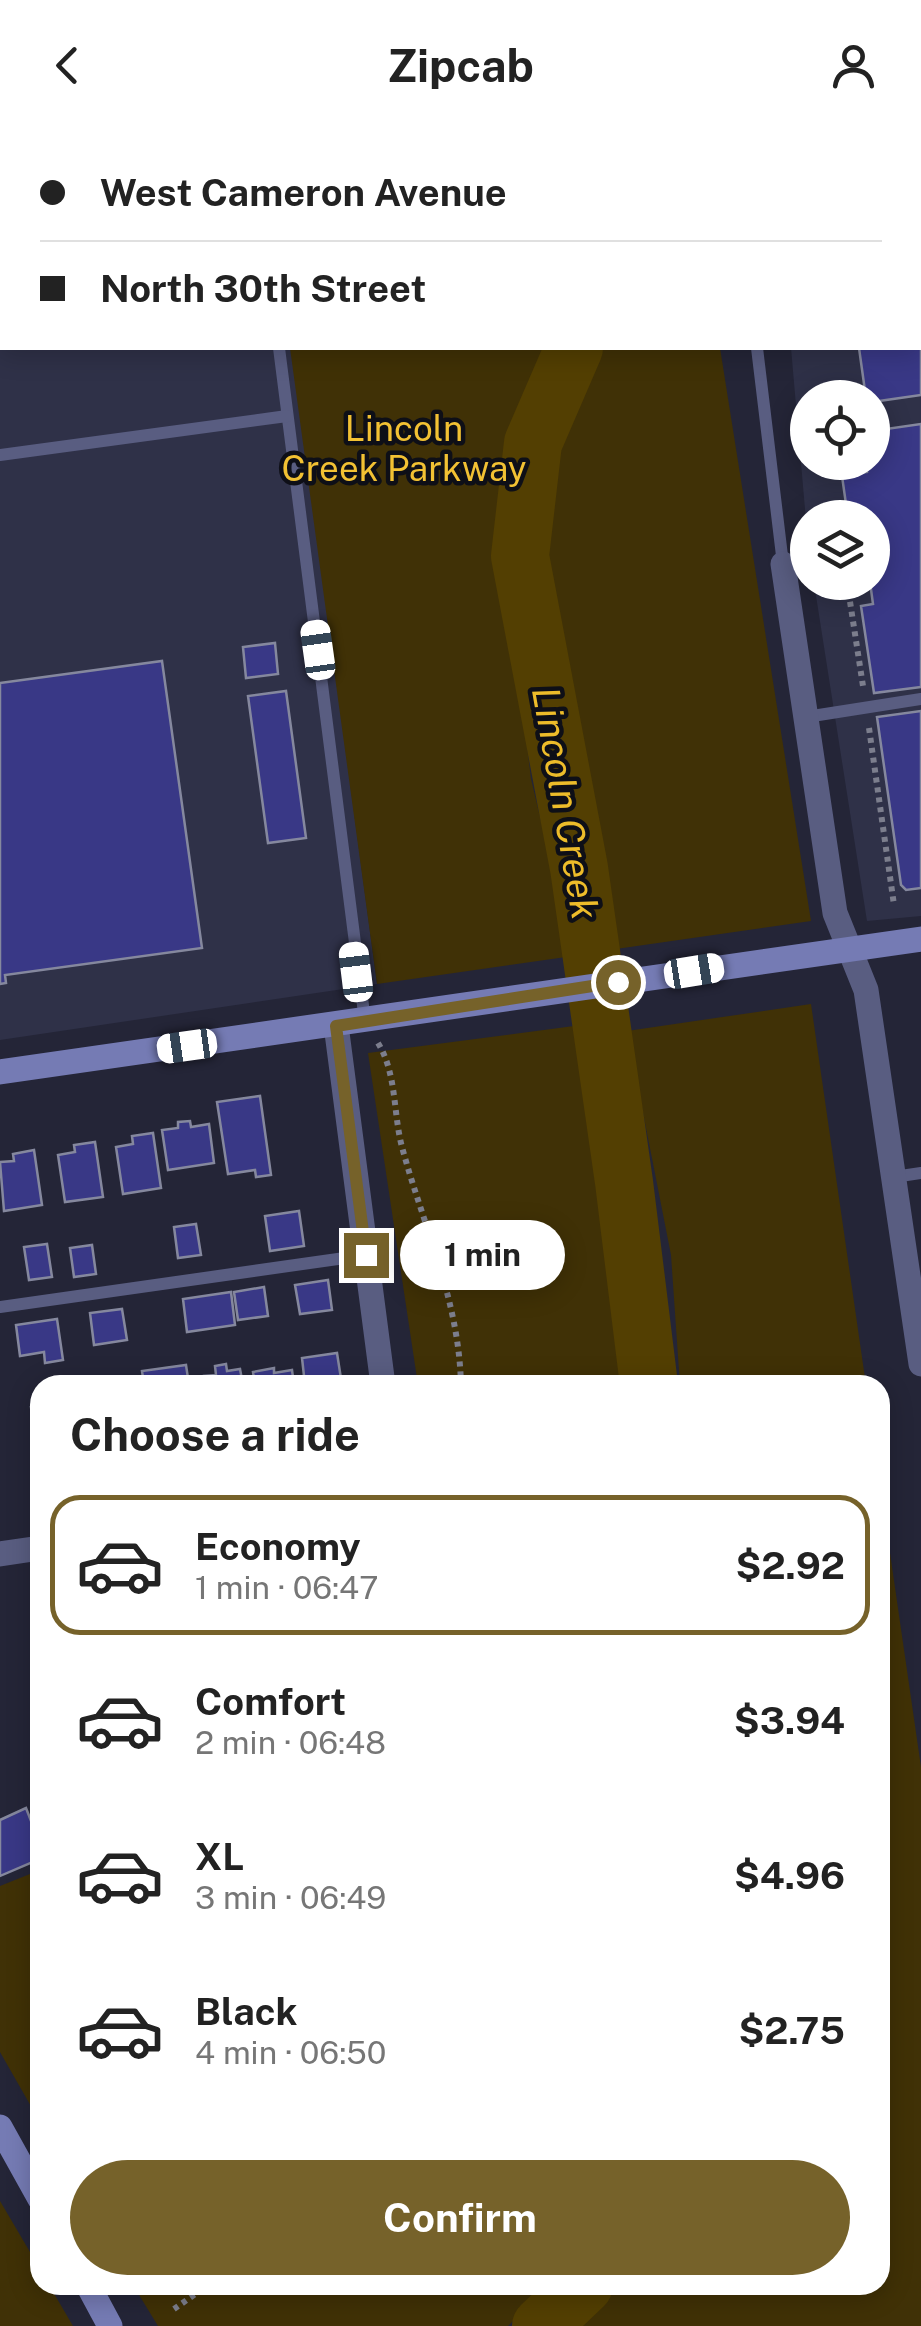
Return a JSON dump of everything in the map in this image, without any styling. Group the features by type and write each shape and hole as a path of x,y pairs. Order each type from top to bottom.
{"street":[{"path":"784,564 835,913 866,990 921,1364"},
{"path":"0,1072 921,939"},
{"path":"336,1026 382,1375"},
{"path":"0,1554 30,1550"},
{"path":"0,2127 30,2181"},
{"path":"93,2295 110,2326"}],"lane":[{"path":"279,350 365,1021"},
{"path":"758,350 784,564"},
{"path":"0,454 287,416"},
{"path":"806,717 921,700"},
{"path":"894,1177 921,1173"},
{"path":"0,1307 366,1255"}],"path":[{"path":"850,600 894,906"},
{"path":"365,1021 388,1058 402,1145 452,1303 461,1375"},
{"path":"174,2310 194,2295"}],"shaded area":[{"path":"0,350 292,350 377,984 0,1040"},
{"path":"791,350 921,350 921,916 867,921 817,600 890,600 890,500 804,500 802,480 890,480 890,380 794,380"}],"green space":[{"name":"Lincoln Creek Parkway","path":"290,350 549,350 518,423 498,502 531,779 573,956 377,984"},
{"name":"Lincoln Creek Parkway","path":"589,350 720,350 811,921 616,949 544,562 558,416"},
{"path":"811,1004 865,1375 679,1375 671,1255 627,1031"},
{"path":"574,1026 625,1375 416,1375 368,1053"},
{"path":"890,1553 921,1767 921,2326 572,2326 604,2295 890,2295"},
{"path":"30,1874 30,2104 0,2052 0,1886"},
{"path":"0,2201 30,2252 30,2295 55,2295 73,2326 0,2326"},
{"path":"139,2295 540,2295 508,2326 158,2326"}],"building":[{"path":"859,350 921,350 921,395 890,399 890,380 863,380"},
{"path":"921,424 921,687 874,693 861,606 873,604 872,600 890,600 890,500 845,500 843,480 890,480 890,428"},
{"path":"275,643 278,674 246,678 243,647"},
{"path":"162,661 202,948 5,975 6,983 0,984 0,683"},
{"path":"286,691 306,838 268,843 248,696"},
{"path":"921,711 921,888 906,890 901,885 877,717"},
{"path":"260,1096 271,1175 256,1177 255,1170 228,1174 217,1102"},
{"path":"190,1121 191,1127 209,1124 214,1163 168,1170 162,1130"},
{"path":"153,1133 161,1188 123,1194 116,1147 133,1144 132,1136"},
{"path":"95,1142 103,1197 65,1202 58,1155 75,1152 74,1145"},
{"path":"34,1150 42,1205 4,1211 0,1162 14,1161 13,1154"},
{"path":"299,1211 304,1246 270,1251 265,1216"},
{"path":"196,1224 201,1255 178,1258 174,1227"},
{"path":"47,1244 52,1277 29,1280 24,1247"},
{"path":"92,1245 96,1274 74,1277 70,1248"},
{"path":"328,1280 332,1310 300,1314 295,1285"},
{"path":"264,1287 268,1316 238,1320 234,1292"},
{"path":"231,1292 235,1325 187,1332 183,1299"},
{"path":"122,1309 127,1340 94,1345 90,1313"},
{"path":"57,1319 63,1360 45,1363 44,1352 20,1356 16,1325"},
{"path":"337,1353 340,1375 304,1375 302,1358"},
{"path":"226,1364 227,1371 240,1369 241,1375 216,1375 215,1366"},
{"path":"186,1365 188,1375 143,1375 142,1371"},
{"path":"274,1368 274,1373 292,1370 293,1375 253,1375"},
{"path":"26,1808 30,1818 30,1863 0,1876 0,1820"}],"waterway":[{"name":"Lincoln Creek","path":"573,350 533,443 520,556 579,868 648,1375"},
{"name":"Lincoln Creek","path":"541,2326 574,2295"}],"route":[{"path":"366,1255 336,1026 618,982"}]}
